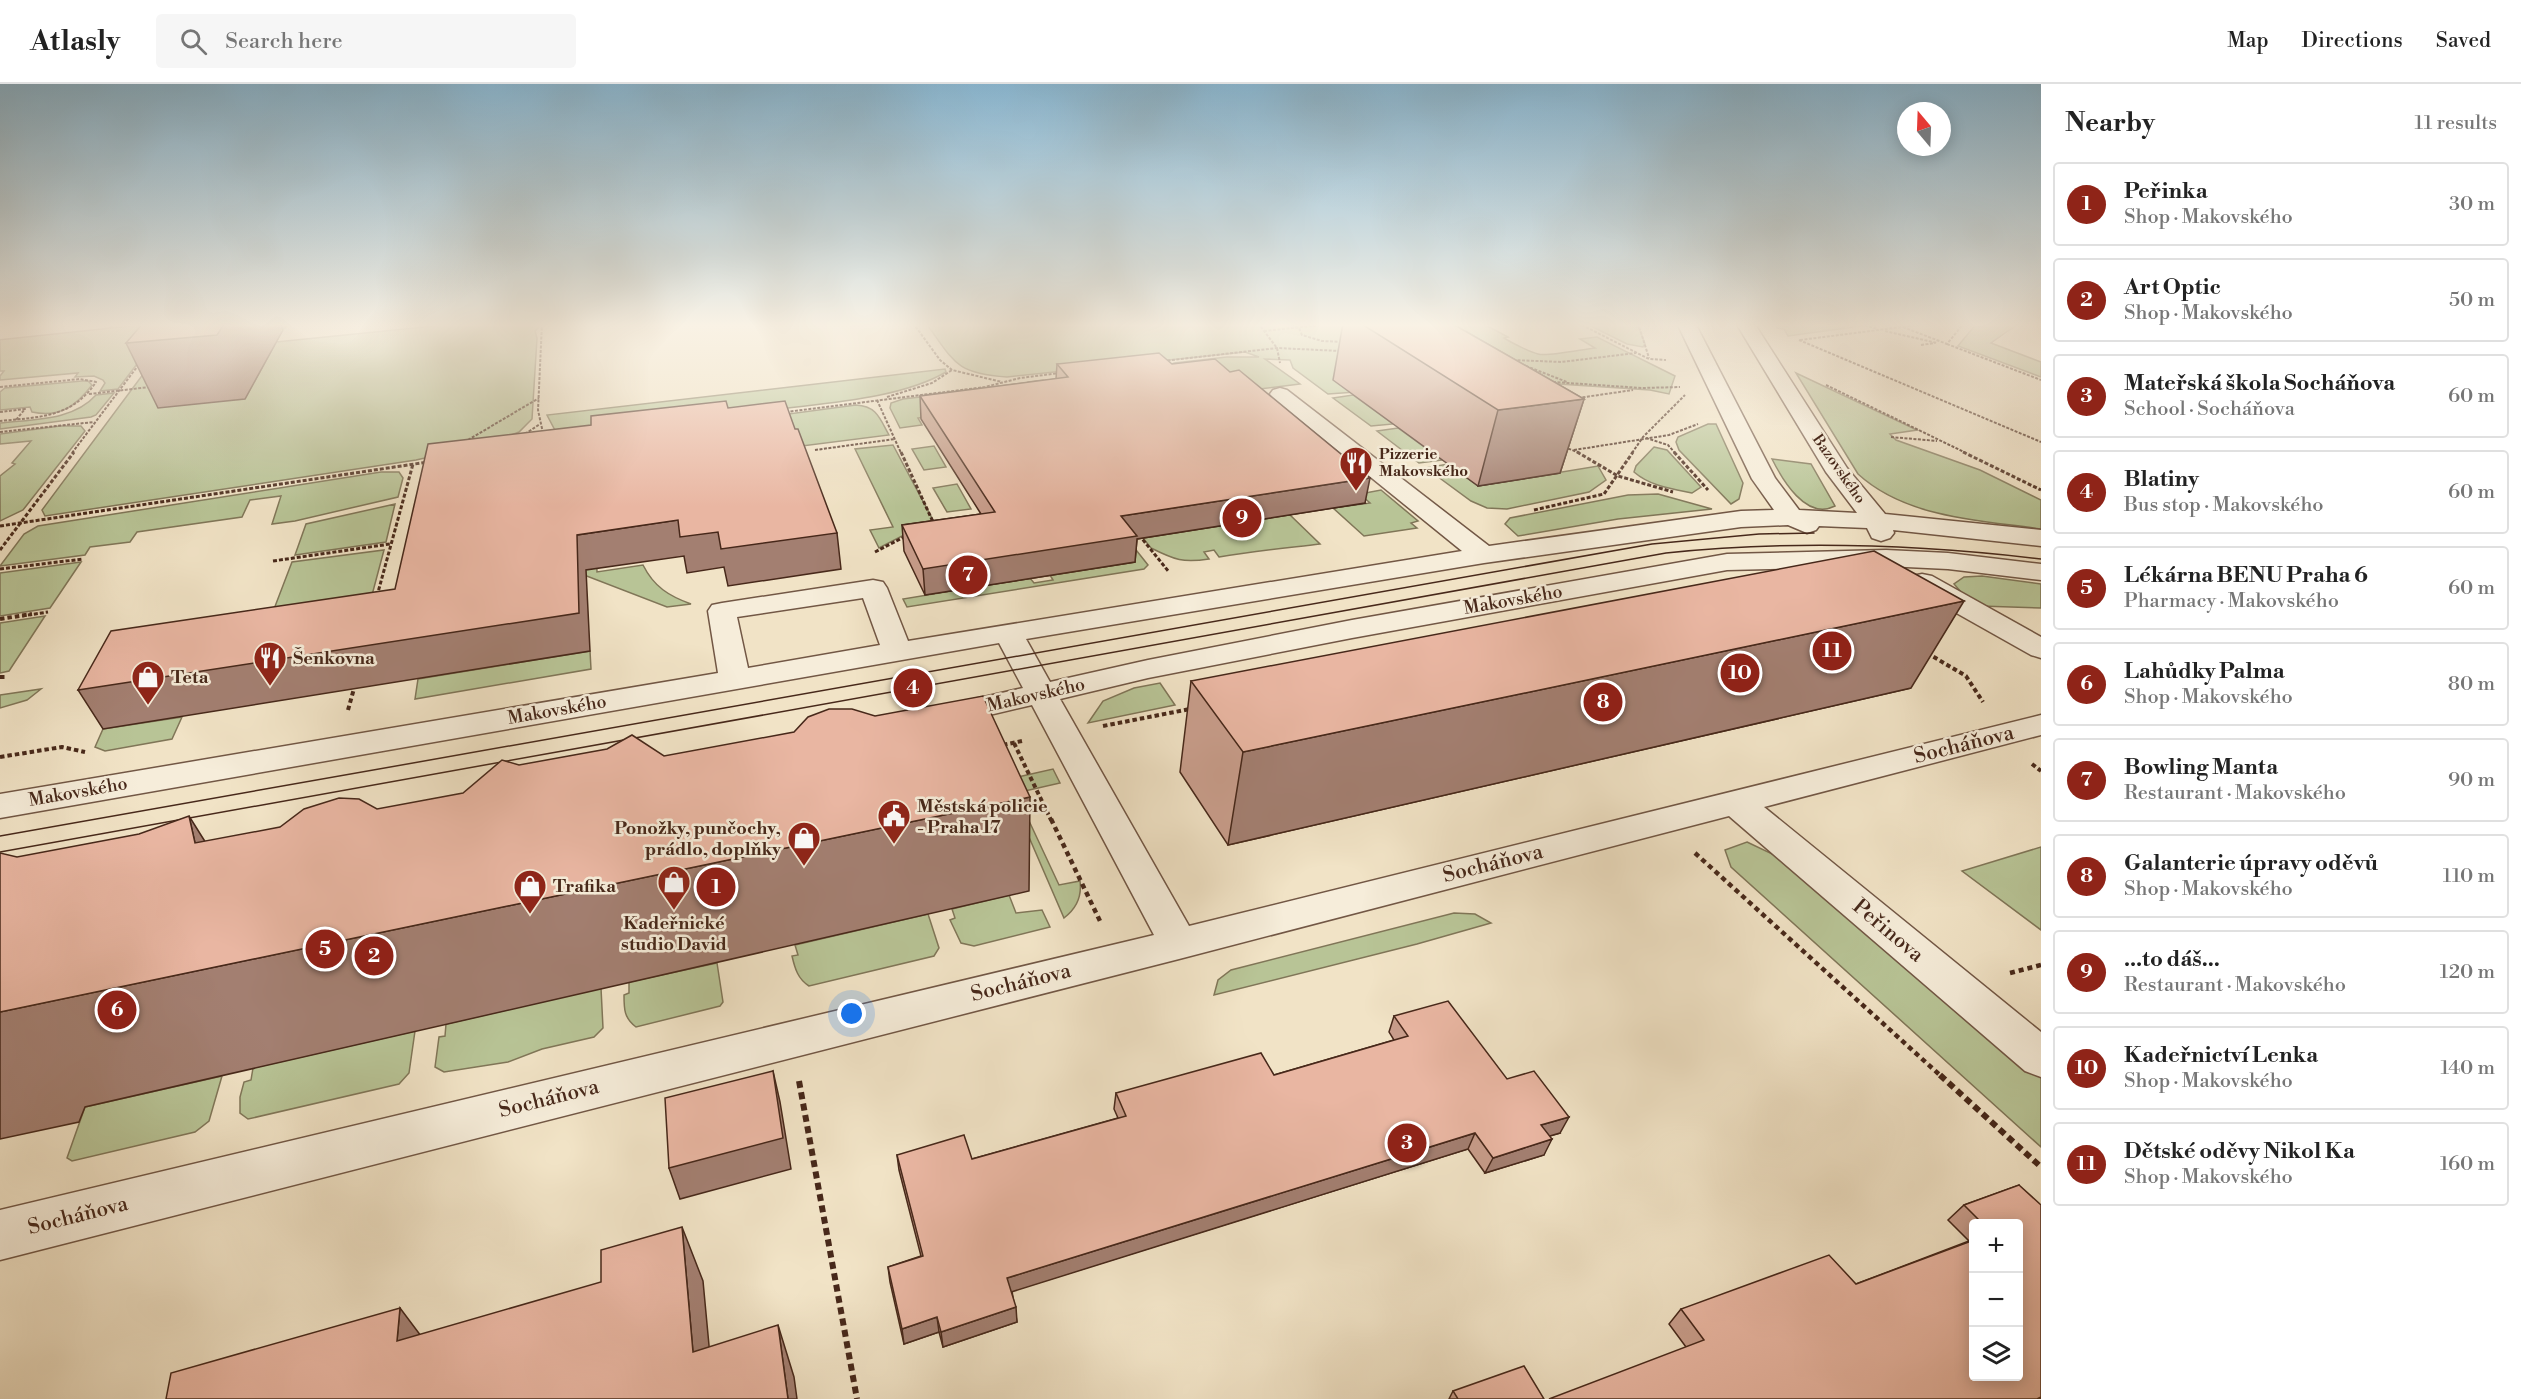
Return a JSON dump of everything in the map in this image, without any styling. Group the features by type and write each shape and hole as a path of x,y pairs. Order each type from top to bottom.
{"street":[{"path":"1717,384 1764,479 1792,517 1823,533 1886,558 1927,585 2041,649"},
{"name":"Bazovského","path":"1783,384 1838,472 1877,521"},
{"path":"1280,394 1484,555"},
{"name":"Makovského","path":"0,806 1008,633 1484,555 1741,519 1792,517 1877,521 2041,538"},
{"path":"1877,521 1886,558"},
{"name":"Makovského","path":"910,721 1042,694 1160,666 1727,562 1886,558 1948,561 2041,572"},
{"path":"735,680 722,611 873,588 898,653"},
{"path":"1008,633 1179,944"},
{"name":"Socháňova","path":"0,1235 1179,944 2041,725"},
{"name":"Peřinova","path":"1735,802 2041,1058"}],"path":[{"path":"0,387 35,384"},
{"path":"0,421 61,413 72,408 88,394 94,384"},
{"path":"0,550 17,524 123,384"},
{"path":"540,384 540,424 546,436"},
{"path":"876,400 927,384"},
{"path":"786,412 986,384"},
{"path":"1578,384 1642,388 1686,387"},
{"path":"1906,384 2041,442"},
{"path":"88,394 155,387"},
{"path":"1575,398 1642,388"},
{"path":"462,444 539,398"},
{"path":"876,400 933,522 923,527"},
{"path":"0,412 25,410 16,420"},
{"path":"0,432 95,422"},
{"path":"1574,450 1643,437 1669,435 1703,422"},
{"path":"521,436 540,424"},
{"path":"1643,437 1668,445 1708,489 1709,496"},
{"path":"1891,437 1941,441"},
{"path":"815,450 895,439"},
{"path":"1564,447 1574,450 1618,476 1680,494"},
{"path":"0,526 434,461"},
{"path":"377,597 413,464"},
{"path":"1134,528 1170,572 1158,574"},
{"path":"871,554 913,533"},
{"path":"273,561 390,544"},
{"path":"0,569 83,559"},
{"path":"0,619 48,612"},
{"path":"1926,653 1966,676 1985,704"},
{"path":"0,678 6,677"},
{"path":"347,715 356,681"},
{"path":"1014,743 1105,931"},
{"path":"0,757 62,747 93,754"},
{"path":"792,1040 857,1399"}],"green space":[{"path":"45,384 92,385 80,399 66,409 51,413 32,412 30,407 0,410 0,392 5,388"},
{"path":"104,384 122,384 118,389 100,391"},
{"path":"136,384 247,384 245,399 253,384 534,384 532,419 519,432 488,444 416,460 45,516 42,510"},
{"path":"812,384 917,384 885,394 815,405 558,436 547,415"},
{"path":"1027,384 1047,384 1152,507 1290,515 1320,544 1219,557 1214,550 1204,552 1209,559 1192,561 1173,558 1151,548 1024,390"},
{"path":"1215,384 1297,384 1234,392"},
{"path":"1315,384 1464,384 1328,394"},
{"path":"1564,384 1672,384 1669,394 1650,390"},
{"path":"1803,384 1820,384 1917,430 1890,434 1896,440 1980,470 2041,500 2041,529 1944,515 1898,500 1877,489 1858,474"},
{"path":"998,388 1001,407 918,418 922,425 900,428 890,408 891,403 903,399"},
{"path":"114,393 96,415 91,417 0,429 0,423 64,414 87,404 96,395"},
{"path":"1353,395 1393,424 1371,426 1333,398"},
{"path":"856,405 873,411 889,435 794,447 759,418"},
{"path":"1708,424 1716,424 1743,483 1739,499 1731,504 1679,450 1676,442 1678,437"},
{"path":"60,426 81,426 85,431 23,510 0,521 0,476 15,464 12,463 31,441 0,444 0,434"},
{"path":"1398,428 1442,460 1419,463 1377,431"},
{"path":"893,445 933,520 879,548 870,530 893,527 855,449"},
{"path":"934,446 946,467 924,470 912,449"},
{"path":"1654,447 1667,450 1701,487 1692,493 1669,488 1647,481 1634,472 1636,466"},
{"path":"593,448 597,572 643,565 647,573 663,590 691,604 667,607 584,575"},
{"path":"1772,459 1811,464 1835,506 1824,509 1814,508 1805,503 1789,487"},
{"path":"1448,464 1478,486 1598,466 1606,480 1589,492 1507,509 1487,508 1471,501 1426,468"},
{"path":"381,472 399,472 403,478 398,497 295,521 272,524 281,496 250,500 242,517 137,532 130,542 90,547 85,555 0,566 24,534 38,526"},
{"path":"957,484 971,509 947,512 933,488"},
{"path":"1381,490 1418,521 1411,523 1417,528 1364,536 1333,508 1370,503 1360,494"},
{"path":"1658,494 1712,509 1618,519 1518,536 1505,524 1510,518 1628,495"},
{"path":"1094,497 1148,565 1144,569 907,607 903,599 1030,578 1034,583 1053,580 1050,575"},
{"path":"395,504 386,542 295,555 306,524"},
{"path":"384,550 372,595 274,609 292,562"},
{"path":"81,562 50,608 0,616 0,573"},
{"path":"1982,576 2041,584 2041,608 1980,606 1968,600 1954,584 1964,577"},
{"path":"45,616 9,671 0,673 0,623"},
{"path":"590,651 591,669 415,699 418,679"},
{"path":"1160,683 1175,705 1088,723 1103,701 1134,688"},
{"path":"41,689 27,700 0,708 0,695"},
{"path":"182,717 172,739 105,751 95,747 103,729"},
{"path":"1053,769 1060,783 1016,793 1059,885 1080,881 1077,902 1064,918 1009,791 1018,777"},
{"path":"1747,842 1793,864 2041,1076 2041,1147 1731,867 1725,850"},
{"path":"2041,847 2041,930 1962,871"},
{"path":"1009,895 1016,913 1042,910 1050,927 974,946 961,943 950,920 955,918 952,909"},
{"path":"1454,913 1475,914 1491,923 1214,995 1218,980 1231,970"},
{"path":"928,914 939,948 934,956 809,986 802,980 796,969 792,956 798,955 795,945"},
{"path":"717,963 723,1002 720,1006 636,1027 627,1017 624,995 629,993 629,982"},
{"path":"601,988 603,1028 594,1037 542,1049 508,1062 444,1072 435,1067 439,1037 445,1036 446,1024"},
{"path":"415,1031 409,1073 399,1084 248,1119 240,1113 240,1097 244,1082 251,1080 253,1068"},
{"path":"222,1076 209,1121 195,1132 72,1161 67,1158 85,1107"}],"building":[{"path":"1011,384 1256,384 1370,478 1121,516 1137,536 923,569 902,525 995,512 920,396"},
{"path":"1457,384 1558,384 1584,399 1498,410"},
{"path":"726,401 728,408 785,401 795,429 798,429 837,533 721,549 718,532 680,537 678,520 577,535 579,613 78,690 111,631 395,589 428,444 591,425 591,416"},
{"path":"1874,551 1964,601 1243,752 1191,681"},
{"path":"983,696 1030,797 0,1012 0,853 17,857 139,834 189,816 195,843 280,827 304,809 339,798 359,799 377,809 463,793 502,760 519,765 607,749 632,735 664,756 794,732 808,717 829,709 852,709 875,716"},
{"path":"1448,1001 1507,1079 1534,1071 1569,1117 1541,1125 1552,1139 1493,1158 1475,1133 1007,1278 1016,1307 941,1332 937,1317 902,1329 888,1267 923,1256 897,1155 964,1135 972,1159 1126,1116 1116,1093 1261,1053 1274,1075 1408,1036 1394,1016"},
{"path":"773,1071 783,1138 669,1168 665,1098"},
{"path":"2019,1185 2041,1205 2041,1397 2037,1399 1549,1399 1704,1340 1681,1309 1829,1255 1856,1284 1969,1242 1969,1381 2023,1381 2023,1219 1978,1219 1964,1205"},
{"path":"682,1227 693,1352 778,1325 788,1399 166,1399 171,1373 400,1308 397,1341 601,1282 601,1250"},
{"path":"1524,1366 1544,1399 1458,1399 1453,1391"}],"tram line":[{"path":"0,836 1652,544 1759,534 1814,533"},
{"path":"0,852 1666,553 1807,545 1900,547 2041,559"}],"place":[{"name":"Pizzerie Makovského","path":"1356,492"},
{"name":"…to dáš…","path":"1242,518"},
{"name":"Bowling Manta","path":"968,575"},
{"name":"Dětské oděvy Nikol Ka","path":"1832,651"},
{"name":"Kadeřnictví Lenka","path":"1740,673"},
{"name":"Šenkovna","path":"270,687"},
{"name":"Blatiny","path":"913,688"},
{"name":"Galanterie úpravy oděvů","path":"1603,702"},
{"name":"Teta","path":"148,706"},
{"name":"Městská policie - Praha 17","path":"894,845"},
{"name":"Ponožky, punčochy, prádlo, doplňky","path":"804,867"},
{"name":"Peřinka","path":"716,887"},
{"name":"Kadeřnické studio David","path":"674,911"},
{"name":"Trafika","path":"530,915"},
{"name":"Lékárna BENU Praha 6","path":"325,949"},
{"name":"Art Optic","path":"374,956"},
{"name":"Lahůdky Palma","path":"117,1010"},
{"name":"Mateřská škola Socháňova","path":"1407,1143"}]}
